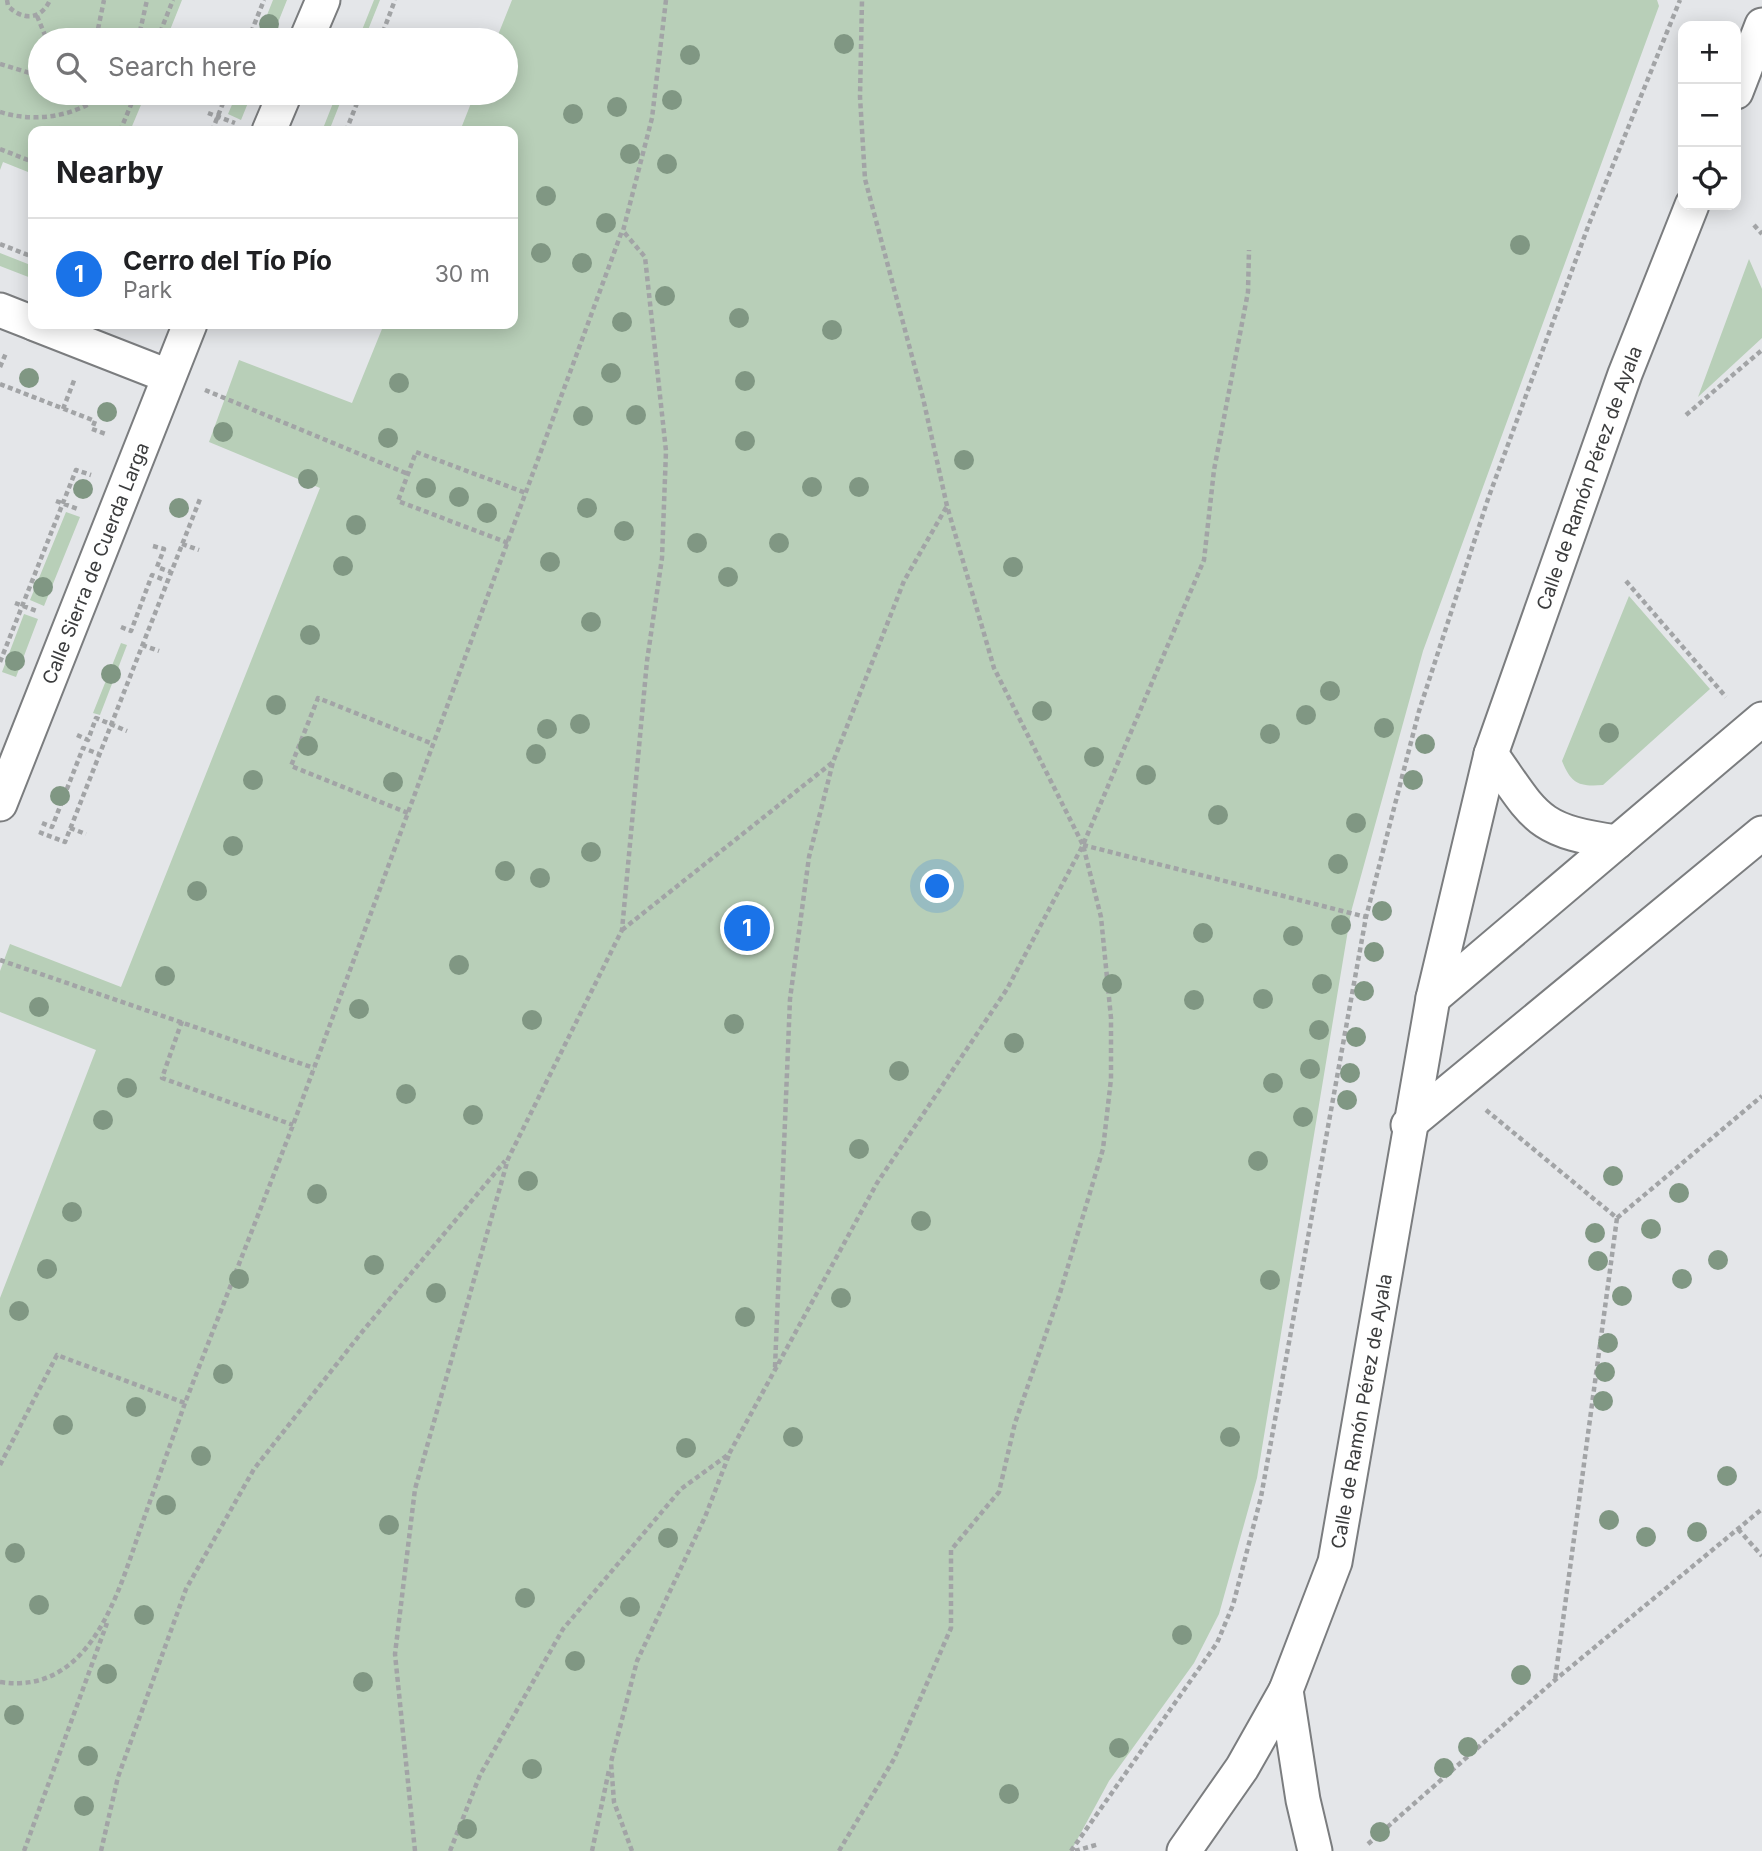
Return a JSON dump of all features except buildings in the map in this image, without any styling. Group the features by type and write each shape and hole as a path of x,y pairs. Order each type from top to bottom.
{"street":[{"path":"311,28 323,0"},
{"path":"1739,84 1762,25"},
{"path":"271,126 280,105"},
{"name":"Calle de Ramón Pérez de Ayala","path":"1184,1851 1242,1768 1286,1690 1335,1562 1408,1125 1433,998 1491,754 1625,374 1690,210"},
{"path":"0,310 28,321"},
{"path":"49,329 168,376"},
{"name":"Calle Sierra de Cuerda Larga","path":"0,804 188,329"},
{"path":"1433,998 1762,719"},
{"path":"1491,754 1530,811 1549,825 1580,837 1617,842"},
{"path":"1408,1125 1762,833"},
{"path":"1286,1690 1303,1800 1315,1851"}],"path":[{"path":"0,9 7,3 24,16 37,16 46,10 50,0"},
{"path":"98,28 104,0"},
{"path":"141,28 147,0"},
{"path":"162,28 173,0"},
{"path":"252,28 264,0"},
{"path":"384,28 395,0"},
{"path":"660,0 665,9"},
{"path":"24,1851 185,1403 293,1125 623,231 652,118 666,0"},
{"path":"839,1851 894,1759 951,1628 951,1550 999,1492 1015,1423 1060,1293 1103,1149 1111,1079 1111,1018 1101,917 1083,845 995,668 947,506 923,398 865,179 860,97 862,0"},
{"path":"1073,1851 1217,1643 1233,1605 1261,1497 1366,916 1419,711 1488,499 1589,224 1680,0"},
{"path":"37,16 42,28"},
{"path":"0,64 28,72"},
{"path":"0,112 19,118 50,117 86,105"},
{"path":"122,126 131,105"},
{"path":"214,126 223,105"},
{"path":"348,126 356,105"},
{"path":"208,113 218,117"},
{"path":"0,150 28,160"},
{"path":"1754,225 1762,234"},
{"path":"415,1851 395,1654 415,1489 508,1159 622,930 647,661 662,558 666,451 645,257 623,231"},
{"path":"0,244 28,255"},
{"path":"592,1851 637,1661 705,1517 729,1454 877,1183 1007,989 1083,845 1205,561 1214,470 1248,292 1249,250"},
{"path":"1686,415 1762,350"},
{"path":"168,376 408,474"},
{"path":"0,384 95,421 92,429 140,448"},
{"path":"508,543 398,501 416,452 526,493"},
{"path":"0,663 76,470"},
{"path":"39,832 65,842 200,499"},
{"path":"56,501 63,503"},
{"path":"775,1368 790,999 809,857 833,762 904,581 947,506"},
{"path":"182,544 199,550"},
{"path":"153,545 164,549 157,567 171,572"},
{"path":"121,627 131,631 152,575 167,582"},
{"path":"1626,581 1726,697"},
{"path":"15,603 23,605"},
{"path":"142,645 159,651"},
{"path":"408,813 291,766 318,698 433,744"},
{"path":"77,736 88,740 96,719 127,731"},
{"path":"42,823 52,827 83,748 99,754"},
{"path":"622,930 833,762"},
{"path":"70,828 86,834"},
{"path":"1083,845 1366,916"},
{"path":"0,960 130,1007 182,1021 314,1068"},
{"path":"182,1021 162,1078 293,1125"},
{"path":"1456,1086 1617,1218"},
{"path":"1556,1680 1617,1218 1762,1096"},
{"path":"101,1851 118,1777 186,1589 254,1469 362,1332 508,1159"},
{"path":"0,1465 57,1355 185,1403"},
{"path":"450,1851 480,1775 563,1629 681,1489 729,1454"},
{"path":"1368,1844 1556,1680 1762,1509"},
{"path":"1738,1529 1762,1556"},
{"path":"0,1682 13,1684 54,1675 82,1654 110,1616"},
{"path":"611,1762 614,1802 632,1851"},
{"path":"1073,1851 1099,1844"}],"green space":[{"path":"0,0 182,0 171,28 28,28 28,105 141,105 132,126 28,126 28,172 3,162 0,170"},
{"path":"273,0 287,0 276,28 262,28"},
{"path":"374,0 380,0 369,28 363,28"},
{"path":"512,0 1657,0 1659,6 1423,651 1351,912 1257,1478 1219,1614 1194,1663 1109,1781 1071,1851 0,1851 0,1298 96,1050 0,1012 0,971 10,944 121,987 320,488 209,442 239,360 352,403 382,329 518,329 518,126 462,126 470,105 518,105 518,28 501,28"},
{"path":"232,105 247,105 241,120 228,114"},
{"path":"332,105 339,105 331,126 324,126"},
{"path":"0,253 28,264 28,277 0,266"},
{"path":"1749,259 1762,289 1762,338 1698,397"},
{"path":"66,512 80,517 44,606 30,600"},
{"path":"1629,596 1710,689 1603,785 1581,784 1572,779 1562,761"},
{"path":"24,614 38,619 16,677 2,672"},
{"path":"121,643 127,645 100,715 93,713"}],"place":[{"name":"Cerro del Tío Pío","path":"747,928"}]}
